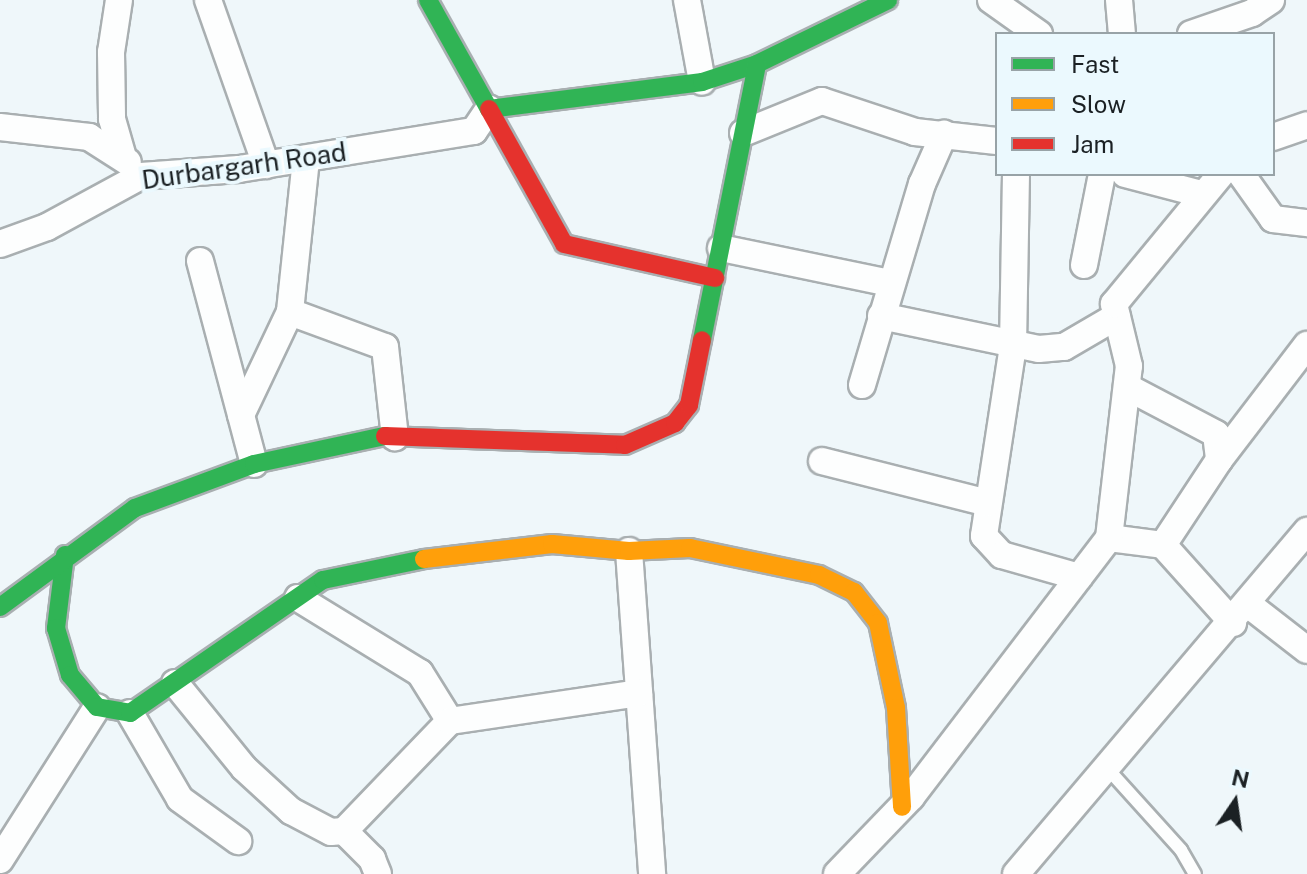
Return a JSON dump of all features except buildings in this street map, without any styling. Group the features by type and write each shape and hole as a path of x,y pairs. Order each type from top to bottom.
{"street":[{"path":"119,0 111,52 112,119 122,155"},
{"path":"208,0 266,165"},
{"path":"428,0 564,244 715,278"},
{"path":"687,0 702,82"},
{"path":"489,109 702,82 757,64 888,0"},
{"path":"991,0 1036,32"},
{"path":"1119,0 1122,32"},
{"path":"1197,32 1252,13 1271,0"},
{"path":"0,607 65,555 135,508 254,464 378,436 625,445 654,435 675,423 689,405 757,64"},
{"path":"743,133 822,101 915,132 995,141"},
{"name":"Durbargarh Road","path":"0,244 47,227 141,176 266,165 474,131 489,109"},
{"path":"1275,136 1307,125"},
{"path":"0,127 89,137 122,155 141,176"},
{"path":"862,385 890,283 944,134"},
{"path":"241,415 290,312 306,159"},
{"path":"1016,176 1013,346 984,536 991,547 1015,560 1079,577"},
{"path":"1084,265 1102,176"},
{"path":"1133,176 1201,194"},
{"path":"837,874 902,807 1109,538 1129,366 1114,304 1201,194 1219,176"},
{"path":"1242,176 1273,219 1307,223"},
{"path":"721,248 890,283"},
{"path":"200,261 254,464"},
{"path":"290,312 385,347 395,437"},
{"path":"881,316 1013,346 1064,347 1117,316"},
{"path":"1163,545 1219,460 1307,345"},
{"path":"1127,387 1216,434 1219,460"},
{"path":"822,461 988,503"},
{"path":"1016,874 1241,614 1307,531"},
{"path":"1109,538 1163,545 1241,614 1307,650"},
{"path":"65,555 56,628 70,675 97,707 130,713 323,580 435,557 552,544 629,551 690,548 737,554 819,575 854,592 878,623 888,655 902,807"},
{"path":"629,551 652,874"},
{"path":"298,598 420,673 450,721"},
{"path":"175,683 244,768 291,811 322,830 344,831 372,859 378,874"},
{"path":"344,831 450,721 639,693"},
{"path":"0,860 97,707"},
{"path":"130,713 180,799 238,841"}],"lane":[{"path":"1107,768 1181,850 1195,874"}],"traffic: fast":[{"path":"428,0 489,109 702,82 757,64 888,0"},
{"path":"702,340 757,64"},
{"path":"0,607 135,508 254,464 385,436"},
{"path":"65,555 56,628 70,675 97,707 130,713 323,580 424,559"}],"traffic: slow":[{"path":"424,559 552,544 629,551 690,548 819,575 854,592 878,623 896,708 902,807"}],"traffic: jam":[{"path":"489,109 564,244 715,278"},
{"path":"385,436 625,445 675,423 689,405 702,340"}]}
